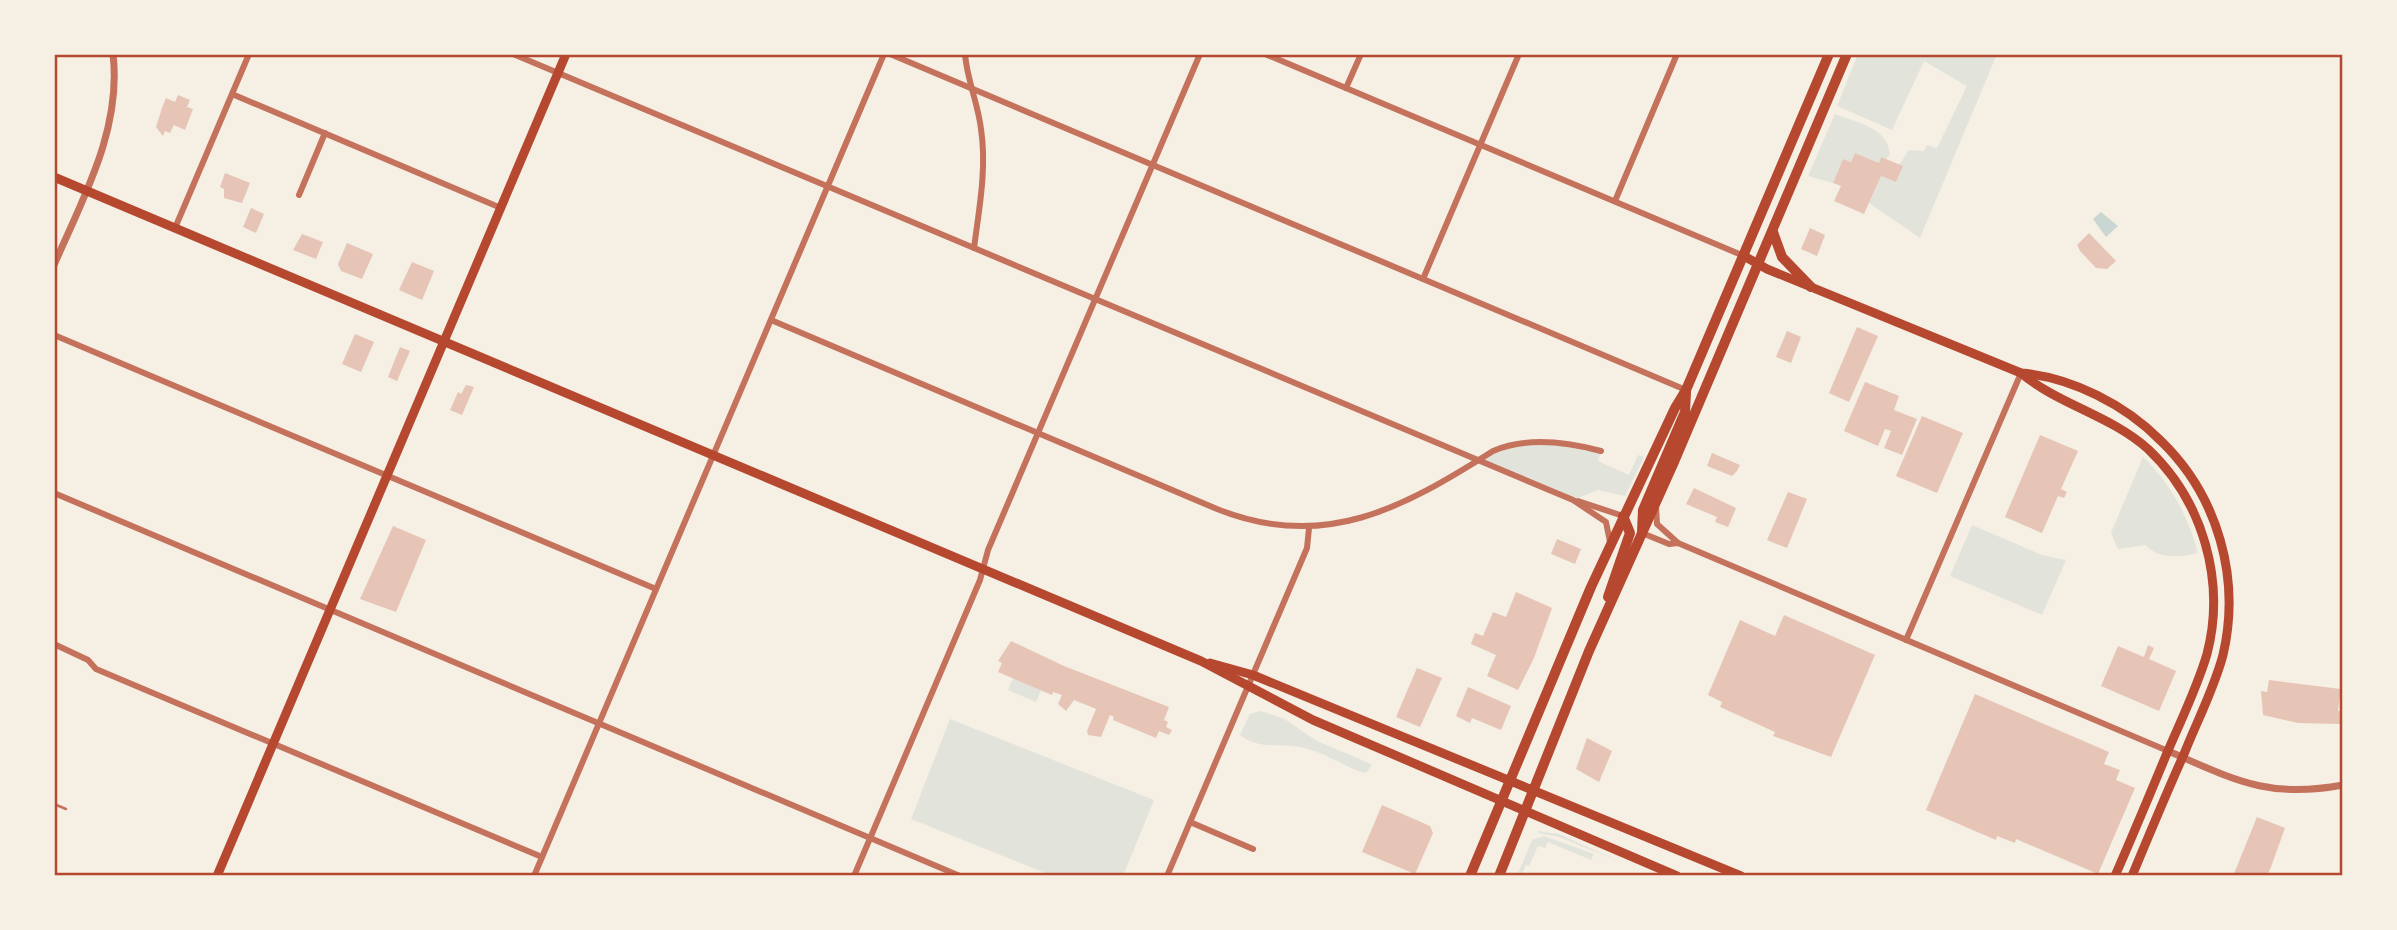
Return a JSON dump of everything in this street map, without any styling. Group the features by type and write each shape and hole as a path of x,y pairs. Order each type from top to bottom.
{"main road":[{"path":"217,876 566,54"},
{"path":"1470,876 1609,547 1686,390 1829,54"},
{"path":"1499,876 1605,614 1656,505 1847,54"},
{"path":"54,177 1201,661 1313,720 1677,876"},
{"path":"1773,232 1782,257 1811,287"},
{"path":"1744,256 1811,287 2021,373 2039,388 2100,415 2137,440 2172,476 2190,505 2208,556 2213,608 2202,669 2115,876"},
{"path":"2021,373 2046,374 2123,410 2171,450 2203,496 2219,534 2226,565 2228,618 2216,677 2132,876"},
{"path":"1643,533 1640,525 1643,510 1685,412 1686,390"},
{"path":"1605,614 1613,576 1630,533 1623,516"},
{"path":"1201,661 1253,675 1741,876"}],"street":[{"path":"54,265 108,132 114,97 113,54"},
{"path":"176,228 249,54"},
{"path":"513,54 1573,500 1623,516"},
{"path":"534,876 884,54"},
{"path":"890,54 1686,390"},
{"path":"965,54 981,128 984,165 974,248"},
{"path":"854,876 983,569 988,550 1200,54"},
{"path":"1265,54 1744,256"},
{"path":"1346,88 1361,54"},
{"path":"1423,279 1519,54"},
{"path":"1615,201 1677,54"},
{"path":"232,94 501,208"},
{"path":"299,195 325,133"},
{"path":"771,320 1233,515 1270,524 1309,528 1379,514 1498,449 1533,443 1569,444 1601,451"},
{"path":"54,335 656,589"},
{"path":"1906,640 2021,373"},
{"path":"54,493 960,876"},
{"path":"1573,500 1606,522 1609,547"},
{"path":"1656,505 1657,524 1678,543 2182,757 2262,788 2304,791 2343,785"},
{"path":"1167,876 1307,548 1309,528"},
{"path":"1643,533 1669,544 1678,543"},
{"path":"54,644 88,660 96,670 542,857"},
{"path":"1190,822 1254,849"}],"lane":[{"path":"54,804 66,809"}],"shaded area":[{"path":"1858,54 1997,54 1920,238 1869,203 1881,176 1896,182 1902,166 1899,165 1909,150 1924,151 1927,145 1937,148 1967,86 1924,61 1892,130 1837,106"},
{"path":"1835,114 1878,132 1884,138 1890,155 1886,159 1881,157 1879,163 1855,153 1851,162 1843,159 1833,183 1808,176"},
{"path":"2101,212 2118,226 2106,237 2093,219"},
{"path":"1541,442 1601,451 1598,461 1629,475 1638,455 1644,457 1625,496 1598,490 1573,500 1479,460 1493,451"},
{"path":"2143,457 2162,478 2177,501 2198,553 2163,555 2146,545 2118,549 2111,533"},
{"path":"1972,525 2042,555 2066,560 2042,615 1950,576"},
{"path":"1013,678 1041,690 1036,702 1008,690"},
{"path":"1260,711 1283,718 1317,741 1372,765 1366,773 1307,749 1247,740 1240,735 1250,714"},
{"path":"950,719 1154,800 1123,876 1053,876 911,819"},
{"path":"1538,833 1559,834 1623,863 1559,837"},
{"path":"1544,836 1594,854 1591,860 1548,842 1545,848 1538,846 1529,866 1526,865 1521,876 1517,876 1532,840"}],"building":[{"path":"178,95 190,100 187,107 193,109 185,130 174,125 170,133 165,131 163,136 156,127 162,108 166,98 175,102"},
{"path":"1855,153 1879,163 1881,157 1903,166 1896,182 1881,176 1864,214 1834,201 1841,186 1833,183 1843,159 1851,162"},
{"path":"225,173 250,183 242,203 224,198 224,189 220,187"},
{"path":"251,208 264,214 256,233 243,227"},
{"path":"1810,228 1825,235 1817,256 1801,249"},
{"path":"2089,233 2116,261 2107,269 2096,268 2077,245"},
{"path":"302,234 323,242 316,259 293,250"},
{"path":"347,243 373,254 362,279 341,271 338,264"},
{"path":"412,262 434,271 422,300 399,290"},
{"path":"1857,327 1878,336 1849,402 1829,393"},
{"path":"1787,331 1801,337 1791,363 1776,357"},
{"path":"355,334 374,342 361,372 342,364"},
{"path":"400,347 410,351 397,381 388,377"},
{"path":"1865,382 1899,396 1894,410 1917,419 1902,455 1884,448 1891,431 1885,429 1878,446 1844,431"},
{"path":"466,385 474,387 462,415 450,410 458,392 461,394"},
{"path":"1922,416 1963,433 1937,493 1896,476"},
{"path":"2040,435 2078,451 2061,489 2067,492 2064,498 2058,496 2042,533 2005,517"},
{"path":"1712,453 1740,465 1737,471 1732,476 1707,466"},
{"path":"1694,488 1736,508 1728,527 1715,522 1717,517 1686,504"},
{"path":"1788,492 1807,499 1787,548 1767,540"},
{"path":"393,526 426,540 396,612 360,599"},
{"path":"1557,539 1581,549 1575,564 1551,554"},
{"path":"1516,592 1552,608 1534,658 1518,690 1487,676 1496,655 1471,644 1475,633 1483,636 1493,612 1506,617"},
{"path":"1784,615 1875,655 1831,757 1773,736 1775,732 1720,707 1722,702 1708,695 1740,620 1775,636"},
{"path":"1011,641 1064,666 1169,707 1164,720 1168,722 1166,727 1172,730 1169,735 1159,731 1156,738 1113,720 1114,717 1110,715 1101,737 1088,735 1087,731 1096,709 1074,700 1066,711 1058,704 1062,695 1053,692 1052,695 998,672 1002,663 998,661"},
{"path":"2148,645 2154,648 2149,659 2176,671 2159,711 2101,686 2118,646 2144,657"},
{"path":"1417,668 1442,678 1420,727 1396,717"},
{"path":"2269,680 2341,689 2338,711 2343,711 2341,724 2298,723 2263,715 2261,691 2267,692"},
{"path":"1468,687 1511,706 1501,730 1472,718 1470,723 1456,716"},
{"path":"1975,694 2109,752 2104,764 2120,770 2116,780 2135,788 2098,874 2016,839 2015,843 1997,836 1996,840 1926,810"},
{"path":"1587,738 1612,751 1599,782 1576,769"},
{"path":"1382,805 1430,826 1433,833 1415,874 1362,852"},
{"path":"2257,817 2285,828 2271,867 2267,876 2233,876"}]}
